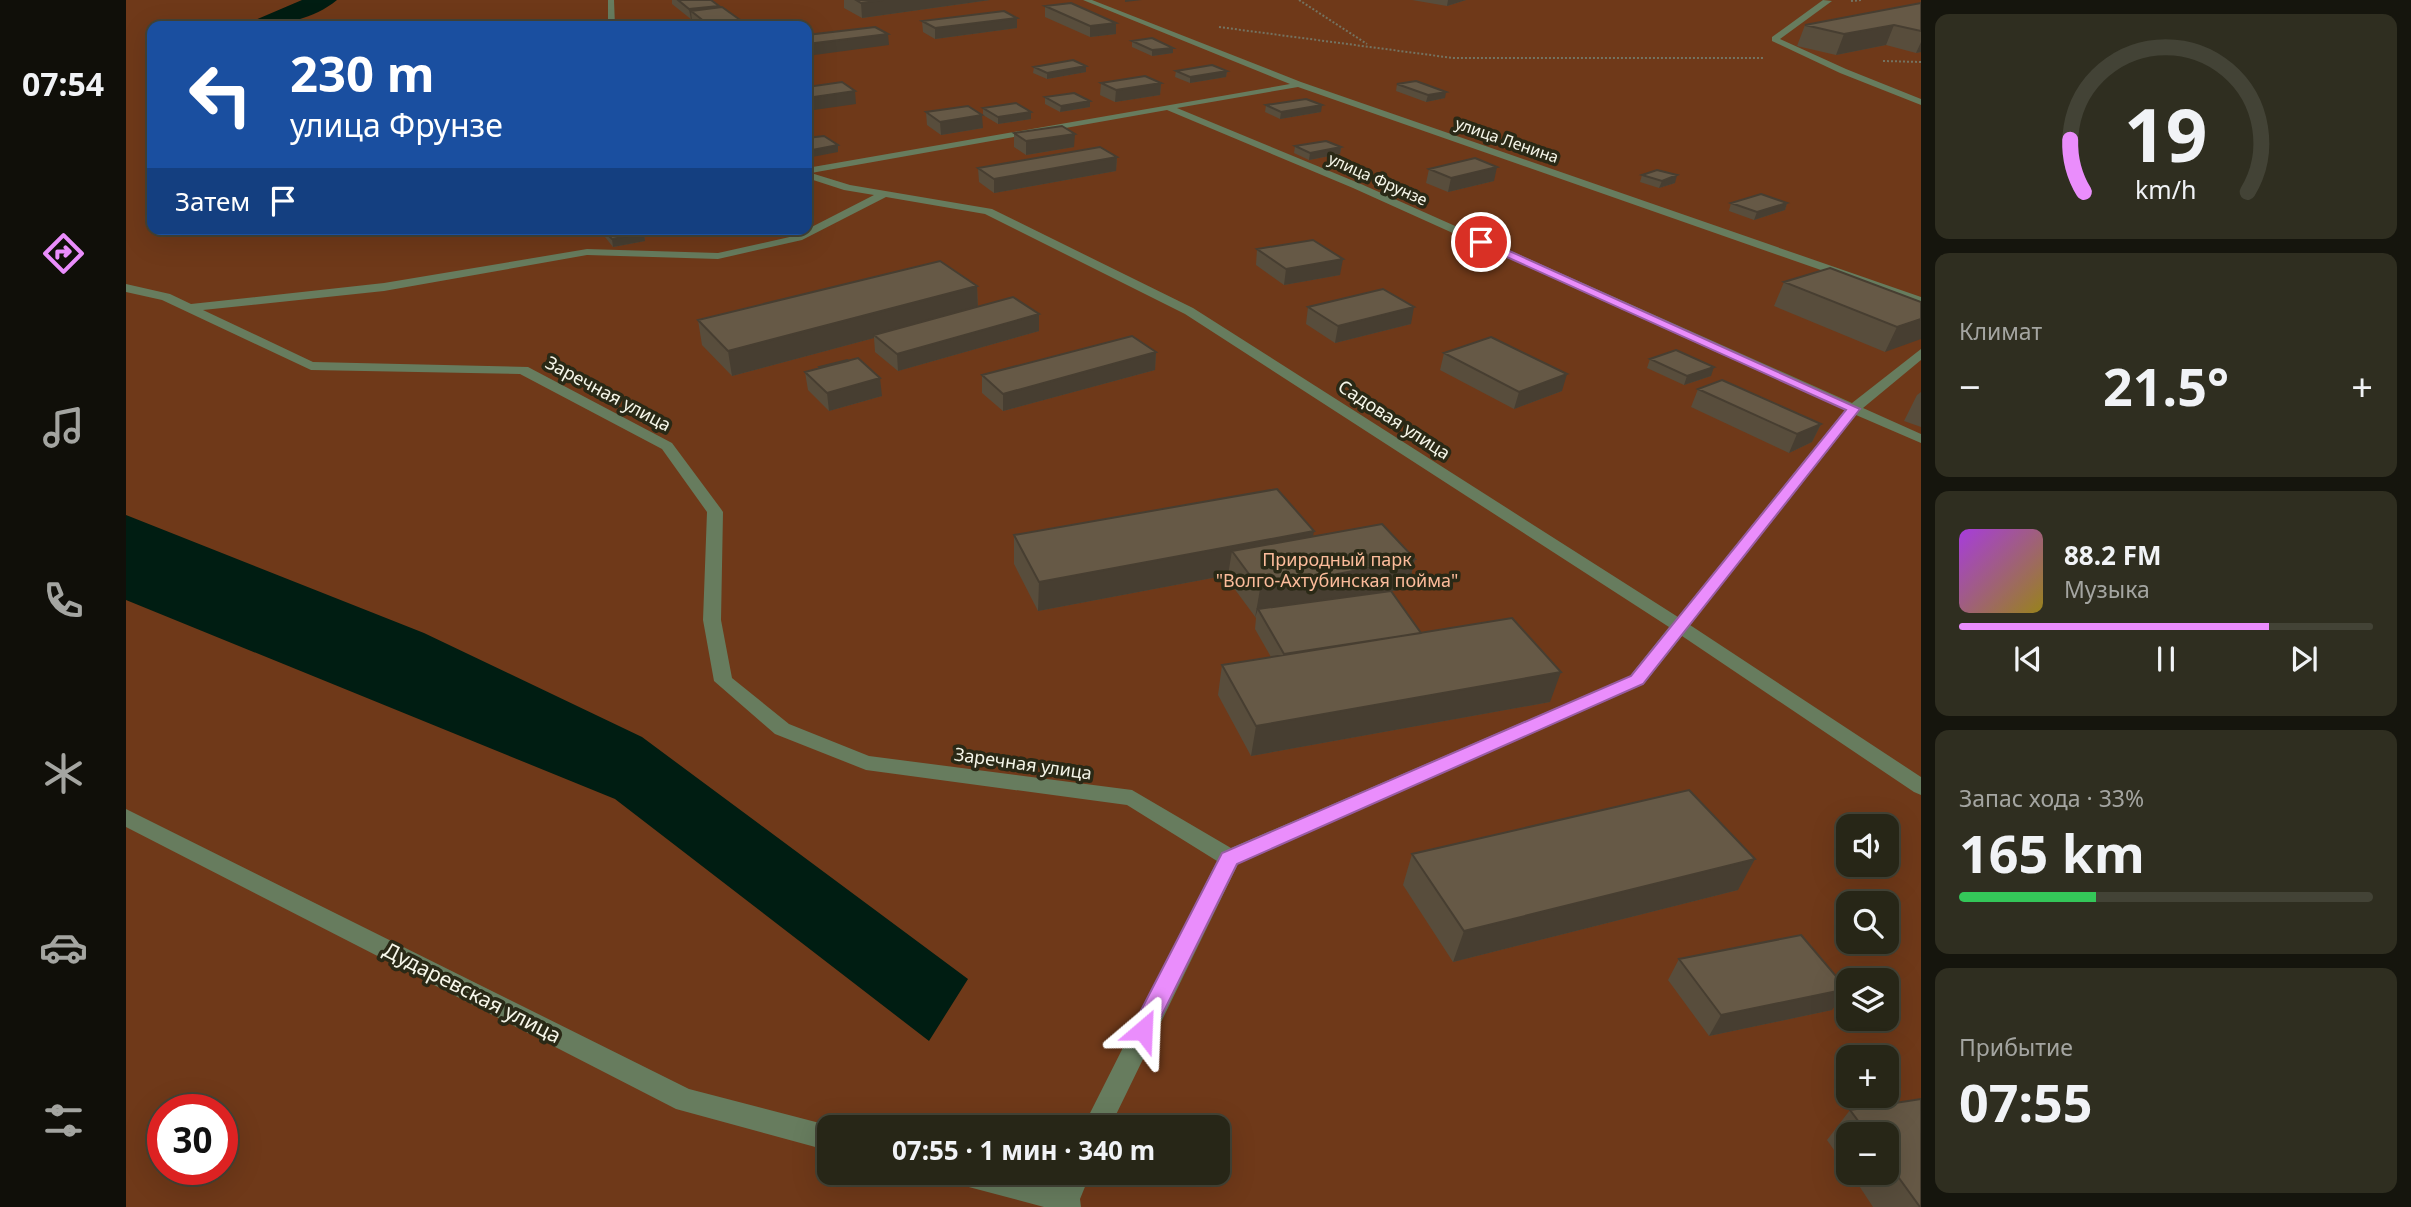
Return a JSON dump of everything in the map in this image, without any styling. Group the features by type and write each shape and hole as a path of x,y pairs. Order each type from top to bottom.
{"street":[{"path":"611,0 612,21"},
{"name":"улица Ленина","path":"1086,0 1298,85 1921,301"},
{"path":"1826,0 1829,1 1775,39 1843,71 1921,102"},
{"path":"812,172 1298,85"},
{"name":"улица Фрунзе","path":"1166,107 1370,192 1921,439"},
{"name":"Садовая улица","path":"812,175 848,188 988,211 1189,311 1678,625 1921,787"},
{"path":"812,231 886,194"},
{"path":"189,308 384,286 587,252 718,256 804,235"},
{"name":"Заречная улица","path":"126,288 166,297 311,366 523,370 667,446 715,512 712,620 723,681 782,729 866,763 1132,798 1230,858"},
{"path":"1101,1115 1200,912 1230,858 1637,680 1678,625 1853,409 1921,353"},
{"name":"Дударевская улица","path":"126,817 685,1100 817,1135"},
{"path":"1007,1185 1066,1203 1072,1185"}],"path":[{"path":"1299,0 1371,47"},
{"path":"1211,26 1453,58 1500,60 1814,57"}],"green space":[{"name":"Природный парк \"Волго-Ахтубинская пойма\"","path":"126,0 1921,0 1921,1207 126,1207"}],"shaded area":[{"path":"302,0 337,0 315,13 292,21 253,21"},
{"path":"126,515 424,633 642,737 968,979 929,1041 615,799 126,600"}],"building":[{"path":"678,0 711,0 719,6 689,9"},
{"path":"856,0 883,0 861,3"},
{"path":"1071,3 1116,23 1090,26 1045,6"},
{"path":"1921,3 1921,31 1894,25 1844,34 1805,25"},
{"path":"722,7 742,21 704,21 691,11"},
{"path":"1004,11 1017,18 935,28 922,21"},
{"path":"875,27 888,34 812,43 812,34"},
{"path":"1152,38 1173,48 1152,50 1132,41"},
{"path":"1073,60 1086,66 1047,73 1034,67"},
{"path":"1212,65 1227,71 1190,77 1176,71"},
{"path":"1145,76 1161,83 1116,90 1101,83"},
{"path":"1416,81 1446,92 1428,95 1397,84"},
{"path":"842,82 855,91 812,97 812,86"},
{"path":"1074,93 1090,101 1061,106 1045,97"},
{"path":"1306,99 1322,105 1281,112 1266,105"},
{"path":"1016,103 1031,112 998,117 983,108"},
{"path":"968,106 982,115 940,122 926,112"},
{"path":"1062,126 1075,134 1026,141 1014,133"},
{"path":"824,136 838,145 812,150 812,137"},
{"path":"1326,141 1341,147 1310,153 1295,146"},
{"path":"1100,147 1117,157 994,179 978,168"},
{"path":"1475,158 1497,167 1451,178 1429,169"},
{"path":"1657,170 1677,175 1662,181 1642,175"},
{"path":"1761,194 1787,203 1757,212 1731,203"},
{"path":"608,235 633,235 612,239"},
{"path":"1313,240 1343,259 1286,269 1257,249"},
{"path":"940,261 977,286 728,351 698,320"},
{"path":"1830,268 1921,302 1921,319 1897,327 1784,282"},
{"path":"1383,289 1414,307 1338,326 1308,307"},
{"path":"1013,297 1039,314 897,354 874,335"},
{"path":"1132,336 1156,352 1003,394 982,375"},
{"path":"1491,337 1567,374 1519,392 1444,353"},
{"path":"1676,350 1714,367 1687,376 1650,359"},
{"path":"858,358 880,378 827,393 805,372"},
{"path":"847,360 848,361 819,367"},
{"path":"1722,380 1821,424 1797,434 1698,389"},
{"path":"1277,489 1314,531 1039,582 1014,535"},
{"path":"1382,524 1415,559 1260,589 1232,551"},
{"path":"1391,591 1421,633 1284,654 1258,609"},
{"path":"1512,618 1561,672 1256,726 1222,665"},
{"path":"1689,790 1755,859 1464,931 1412,854"},
{"path":"1801,935 1836,976 1836,991 1721,1015 1679,959"},
{"path":"1921,1099 1921,1207 1899,1178 1899,1122 1859,1122 1850,1110 1899,1108 1899,1102"}],"route":[{"path":"1143,1030 1200,912 1230,858 1637,680 1678,625 1853,409 1481,242"}]}
